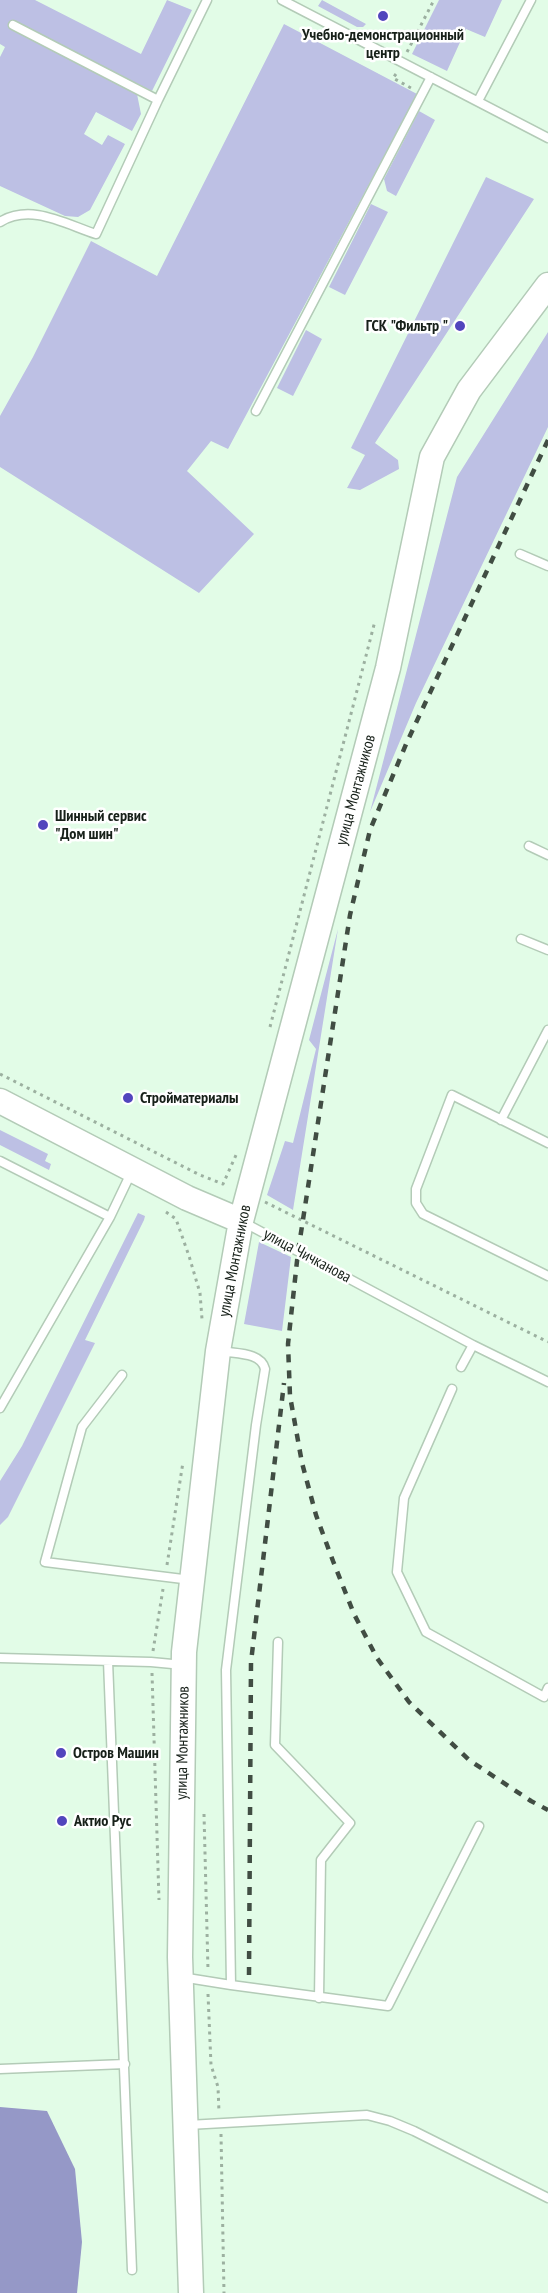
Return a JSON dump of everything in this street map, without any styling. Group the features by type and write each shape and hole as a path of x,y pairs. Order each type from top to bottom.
{"main road":[{"name":"улица Монтажников","path":"191,2293 181,1977 184,1665 218,1351 241,1221 388,668 432,457 469,390 548,285"},
{"name":"улица Чичканова","path":"0,1101 187,1198 241,1221"}],"lane":[{"path":"0,222 19,214 37,214 96,234 207,0"},
{"path":"282,0 548,138"},
{"path":"478,101 531,0"},
{"path":"13,25 158,100"},
{"path":"256,411 431,77"},
{"path":"520,554 548,566"},
{"path":"529,846 548,855"},
{"path":"520,939 548,950"},
{"path":"501,1120 548,1030"},
{"path":"548,1143 452,1095 416,1189 416,1203 423,1214 548,1276"},
{"path":"0,1161 110,1217"},
{"path":"0,1408 110,1217 133,1168"},
{"name":"улица Чичканова","path":"241,1221 473,1345 548,1382"},
{"path":"461,1367 473,1345"},
{"path":"218,1351 254,1356 263,1363 265,1369 226,1670 231,1985"},
{"path":"122,1375 82,1427 45,1562 192,1580"},
{"path":"452,1389 404,1498 397,1572 426,1632 544,1697 548,1688"},
{"path":"278,1642 275,1745 350,1823 321,1860 319,1998"},
{"path":"0,1658 184,1665"},
{"path":"108,1661 132,2270"},
{"path":"181,1977 388,2007 479,1826"},
{"path":"0,2069 124,2064"},
{"path":"185,2126 367,2115 390,2121 414,2132 548,2198"}],"path":[{"path":"270,1027 375,621"},
{"path":"0,1074 200,1175 249,1194 548,1342"},
{"path":"223,1184 237,1152"}],"shaded area":[{"path":"0,0 35,0 141,54 167,0 192,10 152,91 19,23 14,30 137,94 141,114 132,131 96,112 84,134 102,145 108,135 125,144 90,210 78,217 65,216 0,186 0,57 5,47 0,44"},
{"path":"322,0 366,24 363,27 357,27 318,6"},
{"path":"439,0 502,0 485,37 466,29 447,71 412,54"},
{"path":"284,24 417,94 228,449 211,441 187,471 254,534 199,593 0,467 0,416 33,357 91,241 157,276"},
{"path":"419,111 435,120 396,196 387,191 384,179"},
{"path":"486,177 534,199 375,443 398,460 399,469 360,490 347,488 365,455 351,448"},
{"path":"371,204 388,212 345,295 329,287"},
{"path":"306,330 322,339 293,396 277,388"},
{"path":"548,332 548,427 416,703 370,812 457,477"},
{"path":"338,929 293,1210 267,1195 285,1141 293,1143 316,1049 309,1040"},
{"path":"0,1130 48,1154 45,1161 51,1164 49,1170 0,1145"},
{"path":"138,1213 145,1216 144,1220 85,1340 95,1343 8,1517 0,1525 0,1481 22,1446"},
{"path":"259,1242 291,1257 282,1331 244,1324"},
{"path":"0,2107 47,2111 75,2169 82,2242 77,2293 0,2293"}],"railway":[{"path":"548,440 407,742 370,830 350,915 298,1252 288,1344 290,1396 302,1463 316,1515 354,1614 377,1658 409,1702 469,1760 548,1810"},
{"path":"249,1975 251,1662 284,1383"}],"place":[{"name":"Учебно-демонстрационный центр","path":"383,16"},
{"name":"ГСК \"Фильтр \"","path":"460,326"},
{"name":"Шинный сервис \"Дом шин\"","path":"43,825"},
{"name":"Стройматериалы","path":"128,1098"},
{"name":"Остров Машин","path":"61,1753"},
{"name":"Актио Рус","path":"62,1821"}]}
